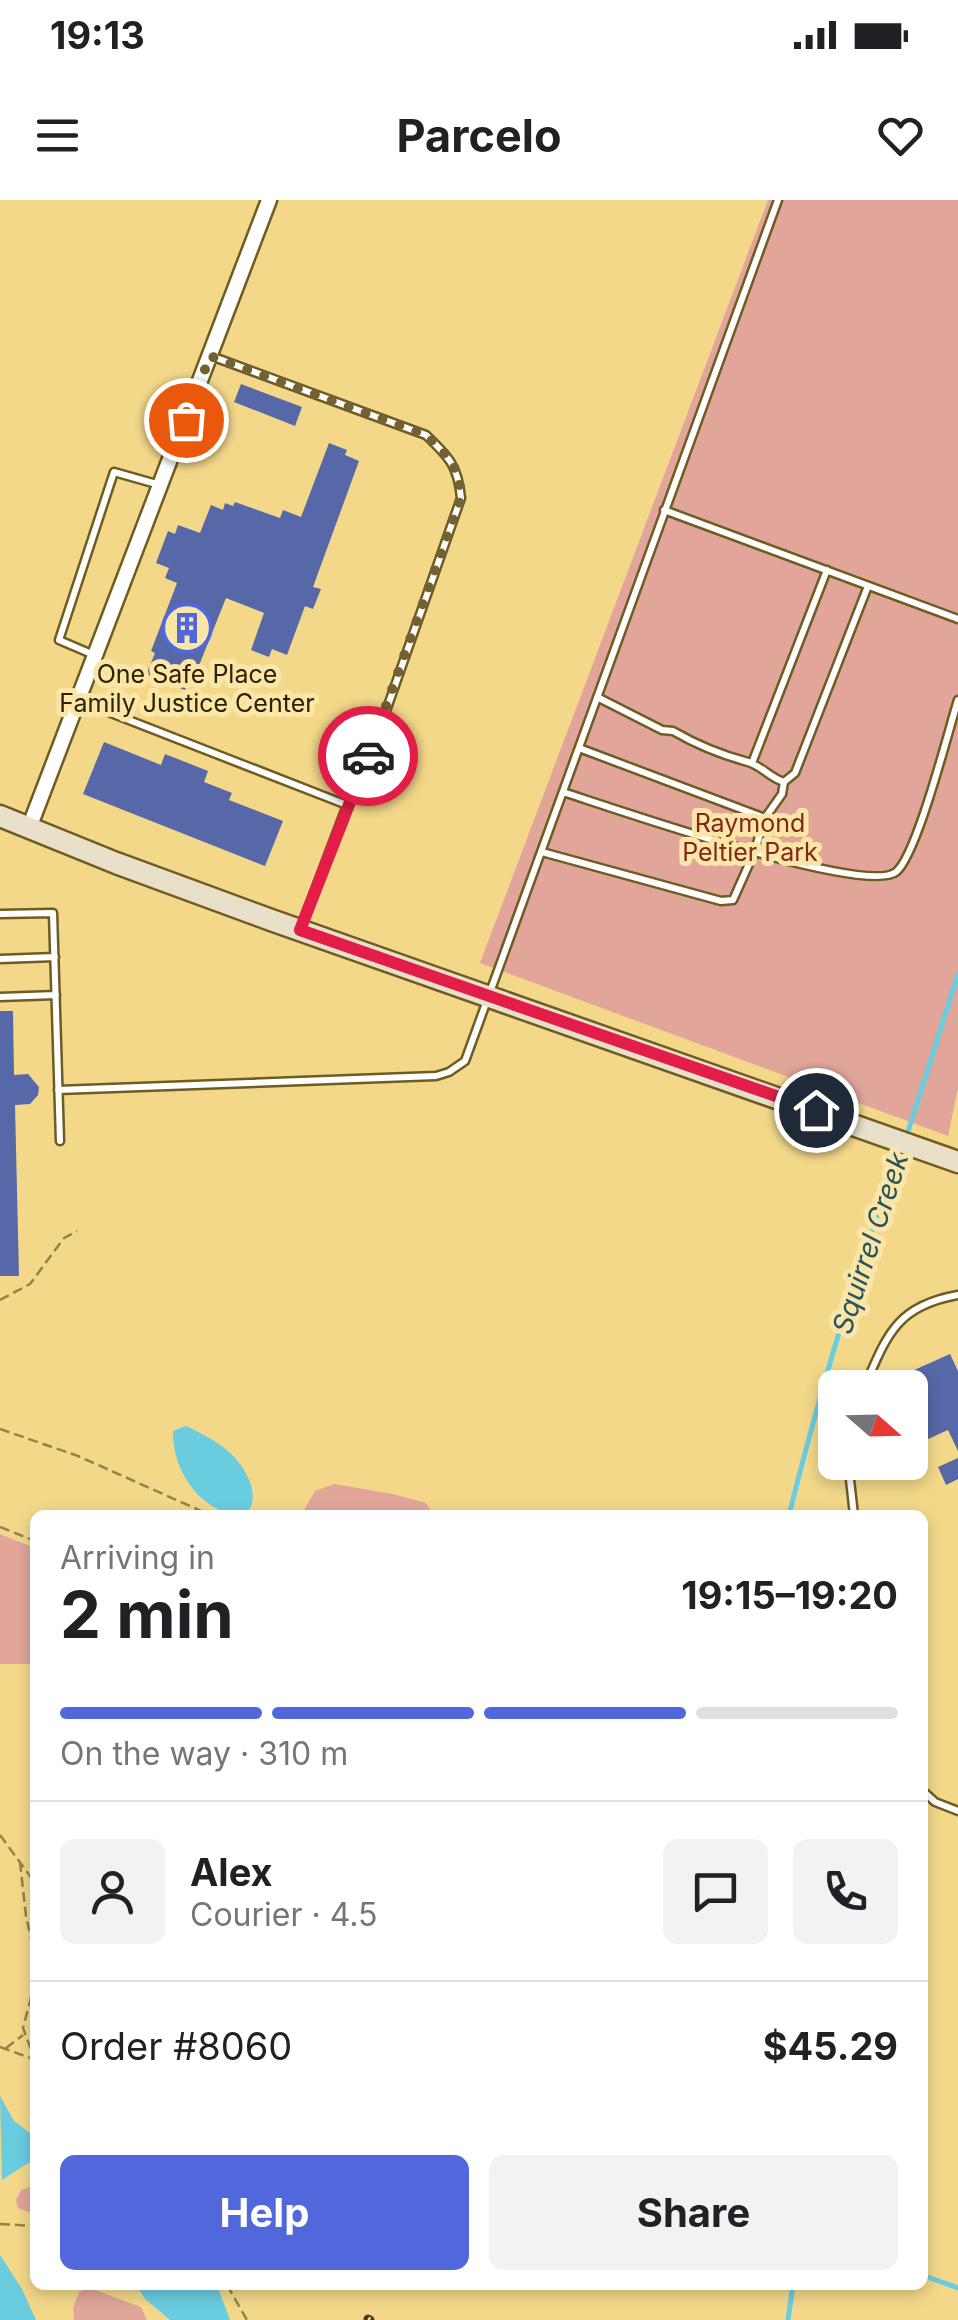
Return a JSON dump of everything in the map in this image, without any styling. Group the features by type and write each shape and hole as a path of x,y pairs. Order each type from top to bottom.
{"main road":[{"path":"0,816 488,998 958,1162"}],"street":[{"path":"29,828 269,200"}],"lane":[{"path":"58,1090 436,1076 465,1061 778,200"},
{"path":"210,356 426,435 458,473 461,498 379,730 300,930"},
{"path":"96,656 59,640 114,472 161,485"},
{"path":"664,510 958,619"},
{"path":"752,762 826,570"},
{"path":"542,852 721,900 734,900 764,818 782,794 784,782 796,774 868,586"},
{"path":"597,696 662,730 736,761 752,762 784,782"},
{"path":"79,700 348,804"},
{"path":"563,792 754,853 864,876 888,876 899,870 916,834 958,700"},
{"path":"579,748 764,818"},
{"path":"0,914 53,913 60,1141"},
{"path":"0,960 54,957"},
{"path":"0,998 56,995"},
{"path":"872,1370 889,1331 913,1308 958,1295"},
{"path":"850,1480 853,1510"},
{"path":"928,1796 958,1811"}],"path":[{"path":"0,1300 30,1284 64,1238 77,1232"},
{"path":"0,1428 78,1456 199,1510"},
{"path":"0,1527 30,1539"},
{"path":"0,1835 30,1876"},
{"path":"20,1862 30,1934"},
{"path":"30,2000 22,2028 30,2047"},
{"path":"3,2048 25,2034"},
{"path":"3,2048 30,2058"},
{"path":"0,2224 30,2226"},
{"path":"230,2290 247,2320"}],"green space":[{"name":"Raymond Peltier Park","path":"768,200 958,200 958,1088 948,1136 480,963"},
{"path":"334,1484 393,1494 426,1503 430,1510 304,1510 315,1491"},
{"path":"0,1534 30,1546 30,1664 0,1664"},
{"path":"30,2187 30,2213 18,2208 16,2200 21,2190"},
{"path":"95,2290 141,2307 147,2320 74,2320 79,2292"}],"water":[{"path":"186,1426 233,1456 251,1485 253,1494 248,1510 215,1508 192,1488 178,1461 173,1431"},
{"path":"0,2096 14,2121 30,2133 30,2163 2,2180"},
{"path":"0,2255 22,2289 36,2320 0,2320"},
{"path":"139,2290 219,2290 230,2320 170,2320"}],"building":[{"path":"241,384 302,407 295,426 234,402"},
{"path":"329,443 347,450 345,455 359,461 313,587 321,589 313,609 305,606 287,655 272,649 269,657 251,650 264,613 226,598 185,690 146,675 177,583 165,578 169,568 156,563 168,531 175,534 178,525 200,533 211,505 223,510 225,503 233,506 235,502 280,518 283,510 301,517"},
{"path":"104,742 161,765 165,754 208,771 204,782 232,793 229,800 283,821 265,866 83,794"},
{"path":"0,1011 13,1011 14,1075 28,1074 39,1087 30,1104 15,1105 19,1276 0,1276"},
{"path":"950,1354 958,1371 958,1451 948,1430 928,1439 928,1370 914,1370"},
{"path":"958,1458 958,1479 946,1485 938,1467"}],"waterway":[{"name":"Squirrel Creek","path":"906,1138 958,974"},
{"name":"Squirrel Creek","path":"790,1510 840,1330 902,1148"},
{"path":"928,2277 958,2288"},
{"name":"Squirrel Creek","path":"788,2320 792,2290"}],"way so far":[{"path":"186,420 210,356 426,435 458,473 461,498 368,756"}],"place":[{"name":"One Safe Place Family Justice Center","path":"187,628"}],"route":[{"path":"368,756 300,930 816,1110"}]}
